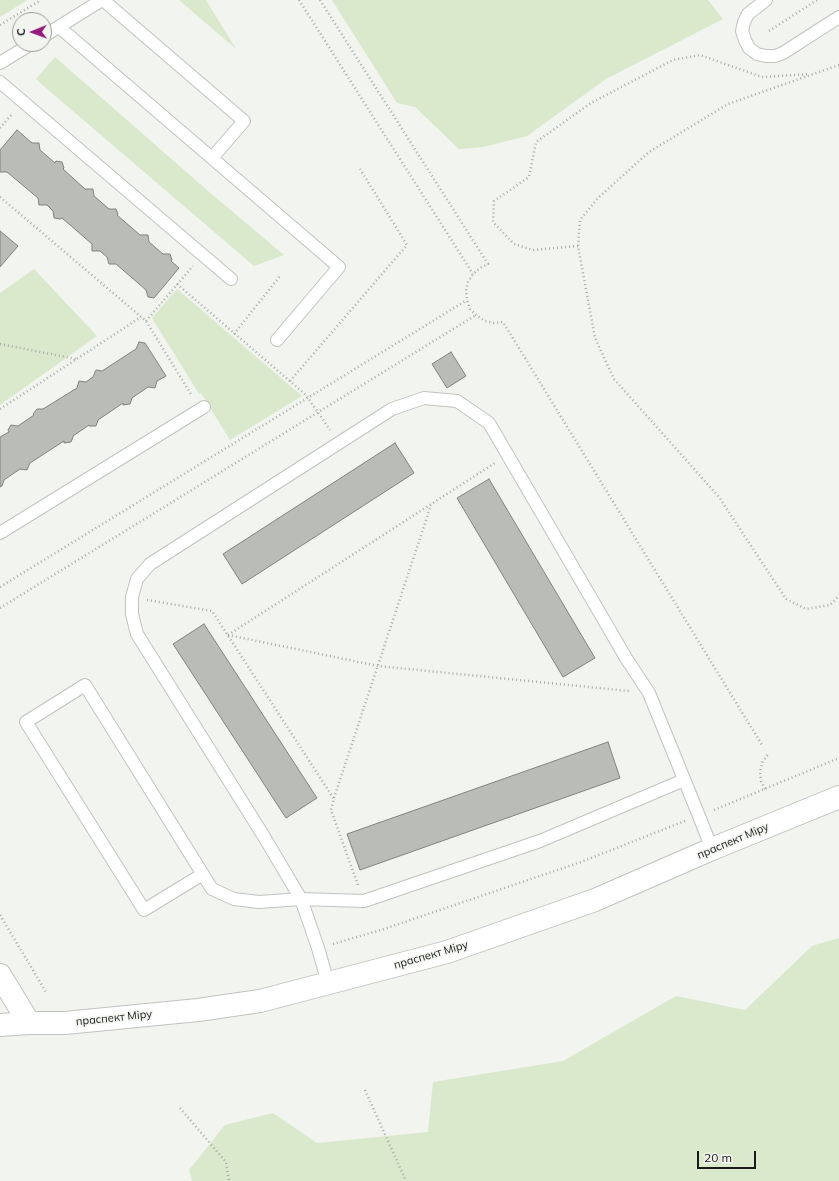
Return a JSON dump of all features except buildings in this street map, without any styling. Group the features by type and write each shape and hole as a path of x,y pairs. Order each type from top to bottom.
{"street":[{"name":"праспект Міру","path":"0,1025 65,1023 260,1001 447,952 595,900 712,849 839,797"},
{"path":"0,975 29,1023"}],"lane":[{"path":"52,31 102,0 244,121 212,158"},
{"path":"766,0 748,14 742,31 749,48 757,54 775,56 839,17"},
{"path":"59,27 339,267 277,340"},
{"path":"0,63 18,52"},
{"path":"0,82 231,279"},
{"path":"328,983 301,899 263,835 137,634 132,614 132,597 137,579 150,564 392,409 424,398 457,401 488,423 622,651 649,693 712,849"},
{"path":"0,533 200,404"},
{"path":"203,874 144,910 26,722 85,685 203,874 212,889 234,899 259,902 301,899 364,901 540,841 684,780"}],"path":[{"path":"0,25 41,0"},
{"path":"299,0 473,274"},
{"path":"320,0 488,264 473,274 468,282 466,291 470,309 476,315 489,322 503,322 762,745"},
{"path":"769,30 817,0"},
{"path":"578,246 533,250 514,244 493,222 494,201 529,177 536,142 591,103 674,60 700,55 762,77 813,74"},
{"path":"839,65 728,104 649,152 598,198 580,220 578,246 595,338 614,379 719,497 786,599 806,609 830,605 839,596"},
{"path":"290,381 407,245 360,169"},
{"path":"0,197 146,321 200,404"},
{"path":"146,321 195,263"},
{"path":"234,334 280,276"},
{"path":"177,284 308,398 339,444"},
{"path":"0,587 467,300"},
{"path":"0,608 476,315"},
{"path":"0,409 141,317"},
{"path":"0,344 77,359"},
{"path":"228,635 508,455"},
{"path":"364,901 331,810 431,504"},
{"path":"132,597 212,611 334,799"},
{"path":"228,635 378,666 649,693"},
{"path":"765,789 761,781 760,772 762,763 768,754"},
{"path":"318,948 381,930 581,862 839,758"},
{"path":"0,915 46,992"},
{"path":"364,1090 406,1181"},
{"path":"180,1108 226,1162 229,1181"}],"green space":[{"path":"0,0 27,0 0,17"},
{"path":"179,0 206,0 236,49"},
{"path":"332,0 708,0 723,19 606,79 527,136 483,147 459,149 415,107 397,103"},
{"path":"55,57 208,191 284,255 254,266 46,88 36,79"},
{"path":"34,269 97,336 0,405 0,293"},
{"path":"177,289 302,396 230,440 201,393 199,394 152,318"},
{"path":"839,938 839,1181 192,1181 189,1170 225,1125 273,1113 317,1143 428,1132 433,1082 563,1061 676,996 745,1010 812,946"}]}
